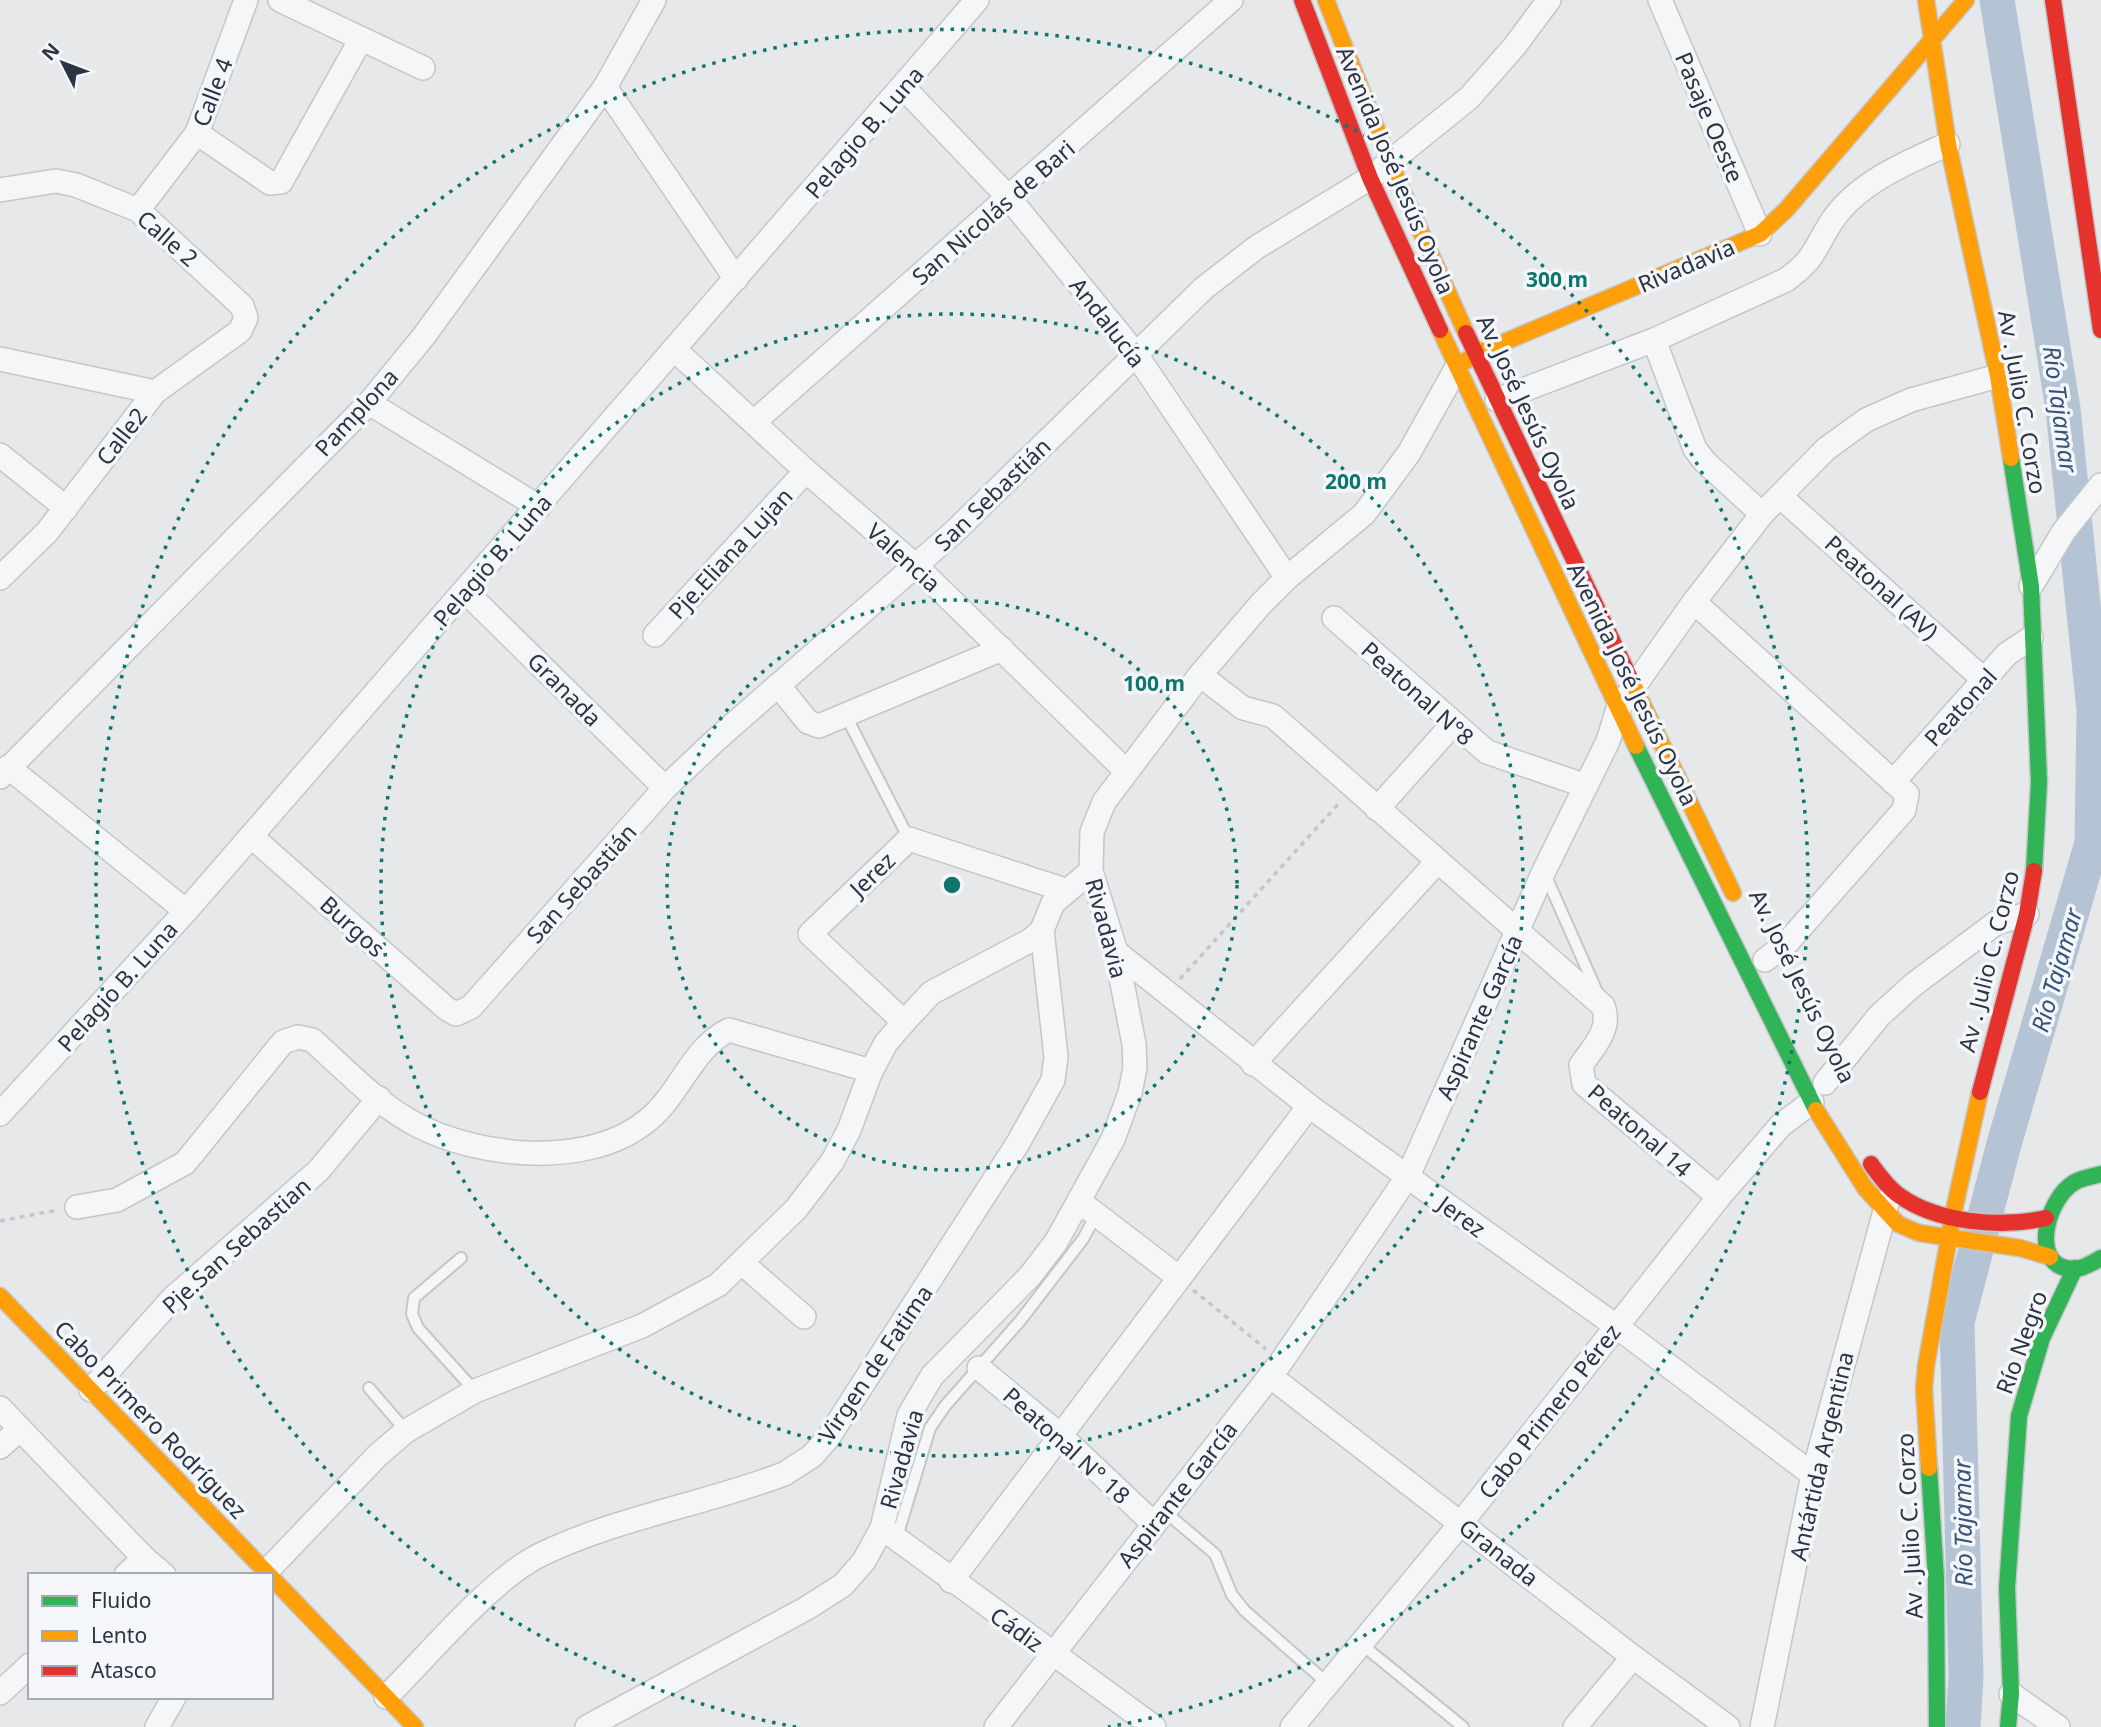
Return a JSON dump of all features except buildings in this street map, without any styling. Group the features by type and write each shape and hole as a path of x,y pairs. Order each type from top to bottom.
{"street":[{"name":"Calle 4","path":"138,210 197,133 246,0"},
{"path":"280,0 423,68"},
{"name":"Pamplona","path":"4,772 369,403 424,336 605,86 654,0"},
{"name":"Pelagio B. Luna","path":"0,1114 186,911 977,0"},
{"name":"San Nicolás de Bari","path":"754,422 1231,0"},
{"name":"Avenida José Jesús Oyola","path":"1302,0 1370,178 1618,709 1821,1087 1865,1188 1883,1211 1898,1224 1919,1233 2020,1248 2049,1257 2056,1264 2075,1268"},
{"name":"Av. José Jesús Oyola","path":"1326,0 1390,163 1476,354 1634,684"},
{"name":"San Sebastián","path":"456,1014 471,1007 665,788 778,685 917,566 1204,288 1257,247 1370,178 1469,98 1514,47 1549,0"},
{"name":"Pasaje Oeste","path":"1660,0 1760,234"},
{"name":"Av . Julio C. Corzo","path":"1926,0 1948,144 1998,376 2031,586 2031,638 2039,782 2036,860 2027,914 1987,1060 1953,1215 1924,1389 1936,1578 1937,1727"},
{"name":"Rivadavia","path":"587,1727 807,1608 843,1585 889,1534 902,1437 920,1394 932,1377 1030,1276 1056,1242 1088,1208 1130,1093 1135,1068 1134,1044 1116,952 1091,871 1092,832 1104,802 1200,675 1287,578 1364,514 1409,453 1457,367 1476,354 1760,234 1786,211 1965,0"},
{"path":"2053,0 2101,331"},
{"path":"197,133 270,183 281,182 361,38"},
{"path":"605,86 736,279"},
{"name":"Andalucía","path":"904,87 1009,198 1135,353 1287,578"},
{"path":"1497,400 1654,340 1786,280 1806,265 1818,250 1832,220 1850,200 1892,170 1948,144"},
{"name":"Calle 2","path":"0,190 56,181 76,185 138,210 242,306"},
{"name":"Calle2","path":"0,578 66,508 155,392 240,331 246,318 242,306"},
{"path":"1654,340 1695,449 1705,462 1762,514"},
{"name":"Valencia","path":"675,350 806,471 917,566 1126,771"},
{"path":"0,359 155,392"},
{"name":"Aspirante García","path":"996,1727 1275,1369 1408,1176 1544,870 1608,741 1618,709 1694,602 1762,514 1826,449 1866,419 1911,400 1998,376"},
{"path":"369,403 538,507"},
{"path":"0,455 66,508"},
{"name":"Pje.Eliana Lujan","path":"654,635 806,471"},
{"path":"2031,586 2064,531 2101,485"},
{"name":"Peatonal (AV)","path":"1780,496 1983,679"},
{"name":"Granada","path":"465,591 665,788"},
{"path":"1694,602 1908,794 1904,810 1787,943 1765,960"},
{"name":"Peatonal N°8","path":"1334,618 1487,752 1587,786"},
{"name":"Peatonal","path":"1894,782 1983,679 2007,654 2031,638"},
{"path":"778,685 808,722 819,726 1002,649"},
{"path":"1200,675 1243,708 1273,716 1603,1006"},
{"name":"Avenida José Jesús Oyola","path":"1634,684 1657,734"},
{"path":"1377,809 1453,724"},
{"name":"Av. José Jesús Oyola","path":"1657,734 1741,909"},
{"path":"4,772 186,911"},
{"name":"Burgos","path":"251,836 446,1009 456,1014"},
{"name":"Jerez","path":"904,1022 810,934 909,839 1065,890"},
{"path":"1254,1064 1438,860"},
{"path":"271,1573 377,1455 406,1431 475,1391 642,1326 679,1309 718,1285 796,1209 832,1162 849,1130 871,1071 886,1043 904,1022 931,993 1031,940 1042,930 1053,903 1065,890 1091,871"},
{"name":"Cabo Primero Pérez","path":"1292,1727 1461,1523 1718,1197 1781,1125 1821,1087 1879,1016 1913,985 1996,923 2027,914"},
{"name":"Virgen de Fatima","path":"386,1697 484,1599 513,1573 539,1556 591,1535 784,1474 811,1456 828,1438 1011,1154 1053,1080 1056,1057 1042,930"},
{"name":"Jerez","path":"1116,952 1309,1106 1616,1326 1812,1475"},
{"name":"Peatonal 14","path":"1603,1006 1607,1016 1604,1032 1581,1065 1584,1084 1718,1197"},
{"path":"77,1207 117,1200 185,1163 283,1042 298,1037 312,1040 412,1123 445,1139 481,1148 526,1153 598,1146 627,1135 649,1120 702,1051 715,1037 729,1030 871,1071"},
{"name":"Pje.San Sebastian","path":"91,1390 173,1298 318,1171 379,1098"},
{"path":"951,1581 1309,1106"},
{"path":"1852,1135 1900,1197 1923,1208 1977,1219 2024,1223 2046,1218"},
{"path":"2049,1257 2043,1233 2046,1218 2065,1191 2084,1177 2101,1174"},
{"name":"Antártida Argentina","path":"1762,1727 1812,1475 1883,1211 1893,1189"},
{"path":"1088,1208 1178,1277"},
{"path":"2075,1268 2101,1258"},
{"path":"742,1263 804,1317"},
{"name":"Río Negro","path":"2008,1727 2011,1695 2007,1588 2019,1416 2042,1338 2075,1268"},
{"name":"Cabo Primero Rodríguez","path":"0,1296 267,1573"},
{"name":"Peatonal N° 18","path":"979,1368 1159,1517"},
{"name":"Granada","path":"1275,1369 1461,1523 1728,1727"},
{"path":"0,1408 144,1558 162,1573"},
{"path":"0,1447 19,1430"},
{"name":"Cádiz","path":"889,1534 1154,1727"},
{"path":"128,1573 144,1558"},
{"name":"Cabo Primero Rodríguez","path":"273,1579 415,1727"},
{"path":"1575,1727 1633,1657"},
{"path":"0,1693 28,1667"},
{"path":"2011,1695 2058,1727"},
{"path":"157,1727 173,1699"}],"lane":[{"path":"846,716 909,839"},
{"path":"1544,870 1603,1006"},
{"path":"889,1534 930,1428 945,1406 1027,1312 1083,1238 1088,1208"},
{"path":"461,1258 414,1298 412,1314 418,1328 475,1391"},
{"path":"369,1388 406,1431"},
{"name":"Peatonal N° 18","path":"1159,1517 1215,1554 1232,1595 1245,1612 1327,1683"},
{"path":"1360,1643 1463,1727"}],"path":[{"path":"1167,994 1353,788"},
{"path":"0,1221 77,1207"},
{"path":"1178,1277 1275,1369"}],"waterway":[{"name":"Río Tajamar","path":"1963,1727 1966,1677 1957,1322 2004,1144 2092,843 2094,710 2063,409 1997,0"}],"traffic: fast":[{"path":"2011,458 2031,586 2039,782 2034,871"},
{"path":"1636,746 1816,1110"},
{"path":"2101,1174 2075,1182 2064,1191 2049,1218 2046,1233 2051,1259 2061,1267 2076,1269 2101,1258"},
{"path":"2008,1727 2011,1694 2007,1588 2019,1416 2042,1338 2075,1268"},
{"path":"1929,1468 1936,1578 1937,1727"}],"traffic: slow":[{"path":"1326,0 1390,163 1466,333"},
{"path":"1926,0 1948,144 1998,376 2011,458"},
{"path":"1458,366 1476,354 1760,234 1786,210 1966,0"},
{"path":"1440,330 1636,746"},
{"path":"1631,680 1733,893"},
{"path":"1929,1468 1924,1389 1926,1366 1953,1215 1980,1092"},
{"path":"1816,1110 1865,1188 1898,1224 1919,1233 2020,1248 2050,1257"},
{"path":"0,1296 267,1573"},
{"path":"273,1579 415,1727"}],"traffic: jam":[{"path":"1302,0 1370,178 1440,330"},
{"path":"2053,0 2101,330"},
{"path":"1466,333 1631,680"},
{"path":"1980,1092 2027,914 2034,871"},
{"path":"1871,1164 1896,1193 1933,1212 1990,1223 2046,1218"}]}
